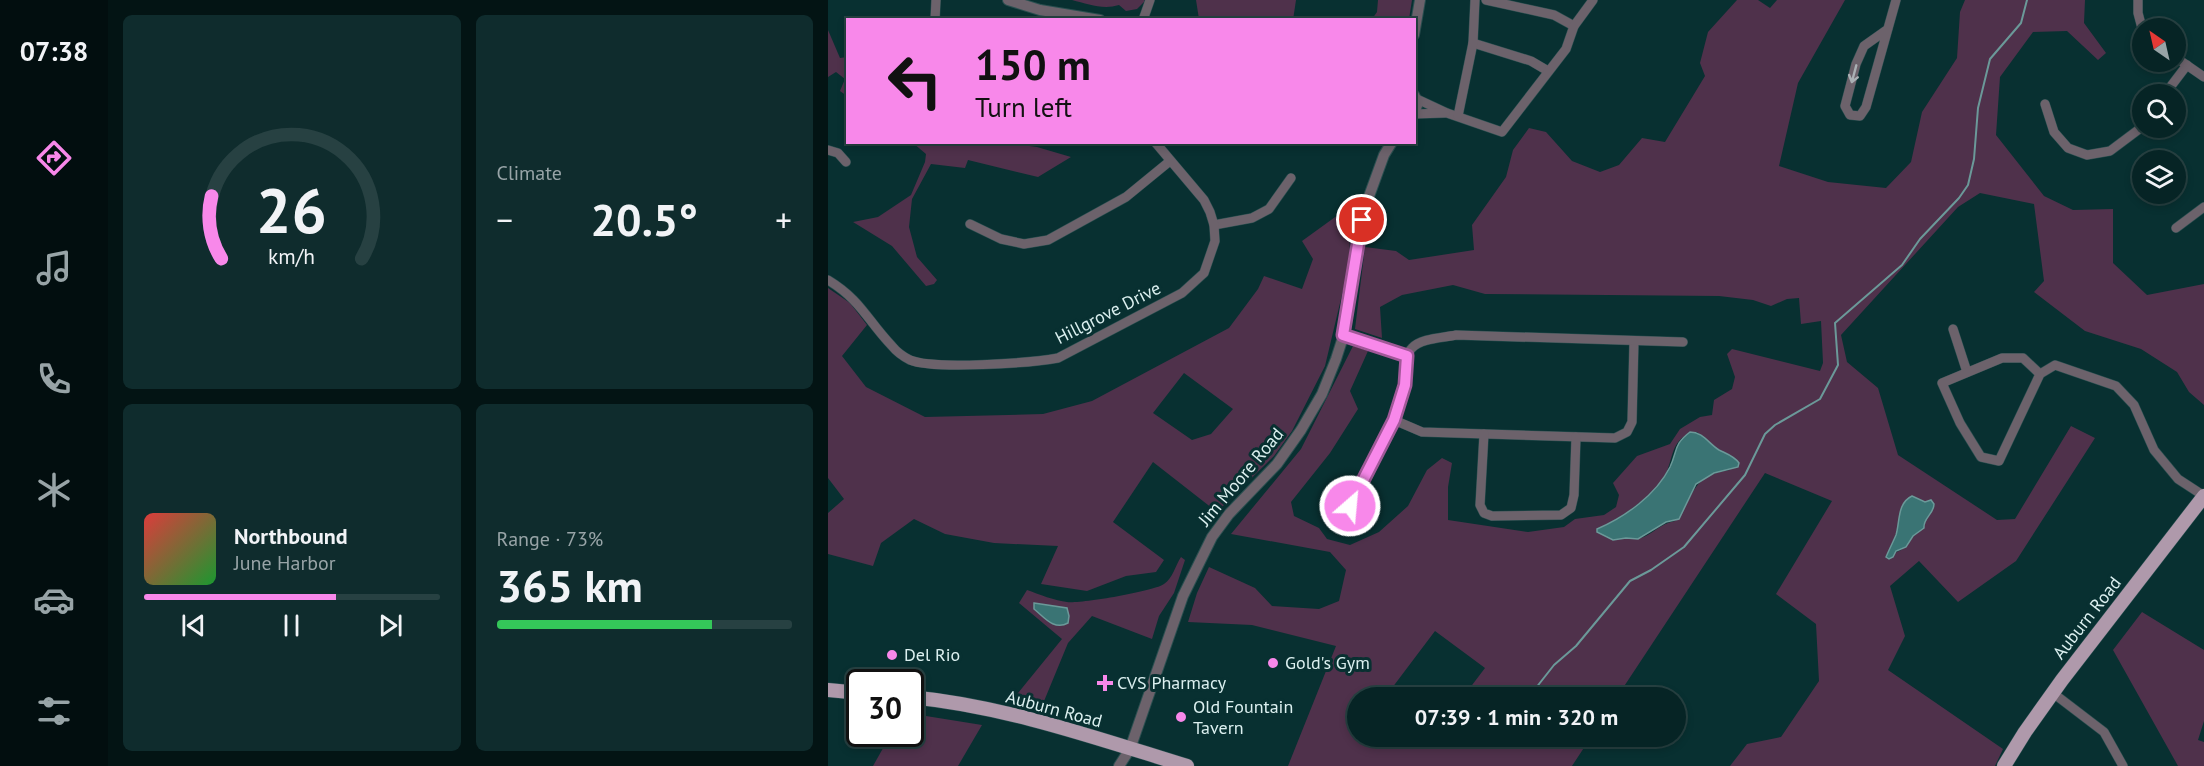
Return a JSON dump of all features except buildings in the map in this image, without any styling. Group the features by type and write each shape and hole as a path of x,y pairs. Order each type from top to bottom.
{"main road":[{"name":"Auburn Road","path":"2004,766 2053,693 2204,496"},
{"path":"828,690 846,692"},
{"name":"Auburn Road","path":"924,699 961,704 1078,731 1187,766"}],"street":[{"path":"935,18 936,0"},
{"path":"1008,0 1040,10 1088,18"},
{"path":"1144,18 1150,0"},
{"path":"1416,23 1420,0"},
{"path":"1458,116 1473,43 1475,0"},
{"path":"1486,0 1554,15 1574,26"},
{"path":"1416,97 1447,113 1502,132 1566,49 1574,26 1593,0"},
{"path":"1888,29 1864,46 1856,64 1845,106 1850,115 1860,116 1866,107 1888,29 1896,0"},
{"path":"2138,0 2139,18"},
{"path":"1473,43 1531,61 1548,71"},
{"path":"2173,84 2187,65 2204,77"},
{"path":"2045,104 2054,132 2068,148 2087,155 2110,151 2132,134"},
{"path":"1416,113 1447,113"},
{"path":"1157,144 1204,200 1214,225 1252,218 1269,209 1291,178"},
{"name":"Jim Moore Road","path":"1384,155 1385,144"},
{"name":"Jim Moore Road","path":"1119,766 1130,749 1183,596 1212,537 1229,514 1277,464 1301,430 1322,394 1343,335 1362,220 1384,155 1391,144"},
{"path":"828,150 838,153 846,162"},
{"path":"970,224 1000,239 1024,244 1048,240 1126,197 1170,161"},
{"path":"2176,228 2204,207"},
{"name":"Hillgrove Drive","path":"828,280 845,291 861,306 892,347 910,360 933,365 1039,362 1058,358 1182,293 1204,273 1215,241 1214,225"},
{"path":"1953,329 1967,372"},
{"path":"1343,335 1407,356"},
{"path":"1350,517 1350,506 1394,420 1405,385 1407,356 1412,347 1423,342 1456,335 1683,342"},
{"path":"1394,420 1422,432 1615,438 1628,432 1632,422 1634,341"},
{"path":"2040,374 2023,358 2002,358 1942,383 1960,423 1981,457 1999,461 2025,400 2040,374 2055,365 2116,386 2134,405 2154,450 2178,479 2204,496"},
{"path":"1484,434 1480,505 1484,513 1492,516 1561,515 1571,508 1575,495 1576,437"},
{"path":"2053,693 2104,732 2123,766"}],"shaded area":[{"path":"1072,0 1145,1 1137,9 1126,11 1119,5 1101,7"},
{"path":"1196,0 1296,0 1293,18 1199,18"},
{"path":"1378,0 1412,0 1409,18 1373,18 1377,12"},
{"path":"1737,0 1758,0 1770,8 1777,0 1845,0 1798,83 1779,166 1828,182 1886,188 1911,162 1922,112 1957,58 1960,12 1965,0 2085,0 2084,23 2106,53 2098,60 2067,31 2033,32 2000,77 1996,135 2044,196 2073,210 2113,209 2113,263 2147,295 2204,284 2204,405 2189,392 2177,372 2141,349 2085,331 2034,292 2044,281 2034,204 1980,193 1958,207 1841,335 1847,362 1878,388 1898,455 1997,520 2015,519 2071,426 2095,438 2016,561 1958,602 1919,561 1890,586 1905,636 1888,670 2003,749 1995,766 1730,766 1747,744 1781,737 1819,681 1816,624 1776,594 1832,501 1765,473 1624,687 1471,687 1485,668 1435,631 1393,687 1347,687 1347,747 1584,747 1572,766 1288,766 1336,646 1252,625 1188,622 1197,593 1209,567 1255,588 1272,606 1319,609 1339,601 1346,570 1330,552 1231,534 1301,449 1353,346 1368,351 1350,391 1358,409 1330,453 1291,502 1294,516 1319,528 1327,539 1350,545 1379,532 1408,506 1427,470 1442,458 1452,463 1448,487 1448,520 1528,532 1564,527 1575,519 1604,515 1616,507 1619,495 1613,483 1637,456 1670,444 1680,429 1700,417 1712,415 1714,400 1732,389 1735,377 1727,354 1732,349 1820,371 1823,363 1821,321 1801,324 1799,298 1787,299 1771,306 1753,300 1719,296 1485,294 1453,285 1402,295 1380,307 1382,338 1355,329 1365,247 1396,251 1409,260 1474,250 1472,225 1506,177 1513,150 1529,128 1546,132 1572,161 1600,172 1619,165 1642,138 1665,142 1705,76 1700,63 1708,32","holes":["1690,432 1697,432 1717,449 1730,455 1730,470 1707,477 1695,488 1675,521 1641,538 1611,539 1597,530 1631,509 1653,491 1664,478 1676,445","1912,496 1925,502 1927,517 1923,528 1901,550 1886,557 1896,534 1902,507"]},
{"path":"828,30 840,58 846,57 846,95 840,91 845,79 836,72 828,77"},
{"path":"914,144 1014,144 1037,147 1071,157 1038,177 968,160 965,168 931,164 912,199 909,227 917,257 937,280 934,284 926,286 892,246 853,222 878,217 911,195 925,162 926,154"},
{"path":"1349,207 1350,261 1325,366 1292,431 1274,456 1217,512 1153,462 1113,522 1164,560 1156,572 1126,576 1087,591 1041,584 1058,546 994,543 945,534 914,519 881,543 873,566 828,554 828,513 844,499 828,478 828,288 850,303 867,325 842,356 866,387 925,417 1043,414 1092,401 1229,328 1258,289 1264,276 1302,289 1313,259 1302,241","holes":["1184,373 1233,409 1211,434 1192,440 1153,413"]},
{"path":"1181,557 1185,560 1174,593 1159,616 1152,639 1092,616 1068,643 1042,706 1014,698 1062,639 1019,603 1027,590 1052,599 1075,602 1147,590 1164,584 1172,575","holes":["1034,604 1067,608 1054,625 1034,609"]},
{"path":"2142,612 2204,650 2204,721 2198,740 2204,742 2204,766 2178,766 2113,650"},
{"path":"924,716 982,725 958,766 873,766 884,747 924,747"}],"water":[{"path":"1690,432 1699,434 1719,450 1733,457 1739,463 1738,467 1714,473 1696,484 1679,519 1666,522 1638,539 1613,540 1597,532 1597,529 1639,504 1657,487 1670,467 1678,444"},
{"path":"1912,496 1925,502 1931,500 1934,507 1925,521 1924,528 1913,536 1906,547 1896,551 1889,559 1886,557 1896,535 1901,508"},
{"path":"1034,603 1067,608 1068,623 1058,625 1050,622 1034,609"}],"waterway":[{"path":"1537,687 1554,665 1576,646 1630,581 1651,570 1684,547 1745,475 1765,434 1775,425 1820,399 1838,365 1835,323 1902,265 1920,239 1959,198 1968,185 1974,159 1978,108 1990,59 2021,23 2027,0"}],"place":[{"name":"Del Rio","path":"892,655"},
{"name":"Gold's Gym","path":"1273,663"},
{"name":"CVS Pharmacy","path":"1105,683"},
{"name":"Old Fountain Tavern","path":"1181,717"}],"route":[{"path":"1350,506 1394,420 1405,385 1407,356 1343,335 1350,305 1362,220"}]}
